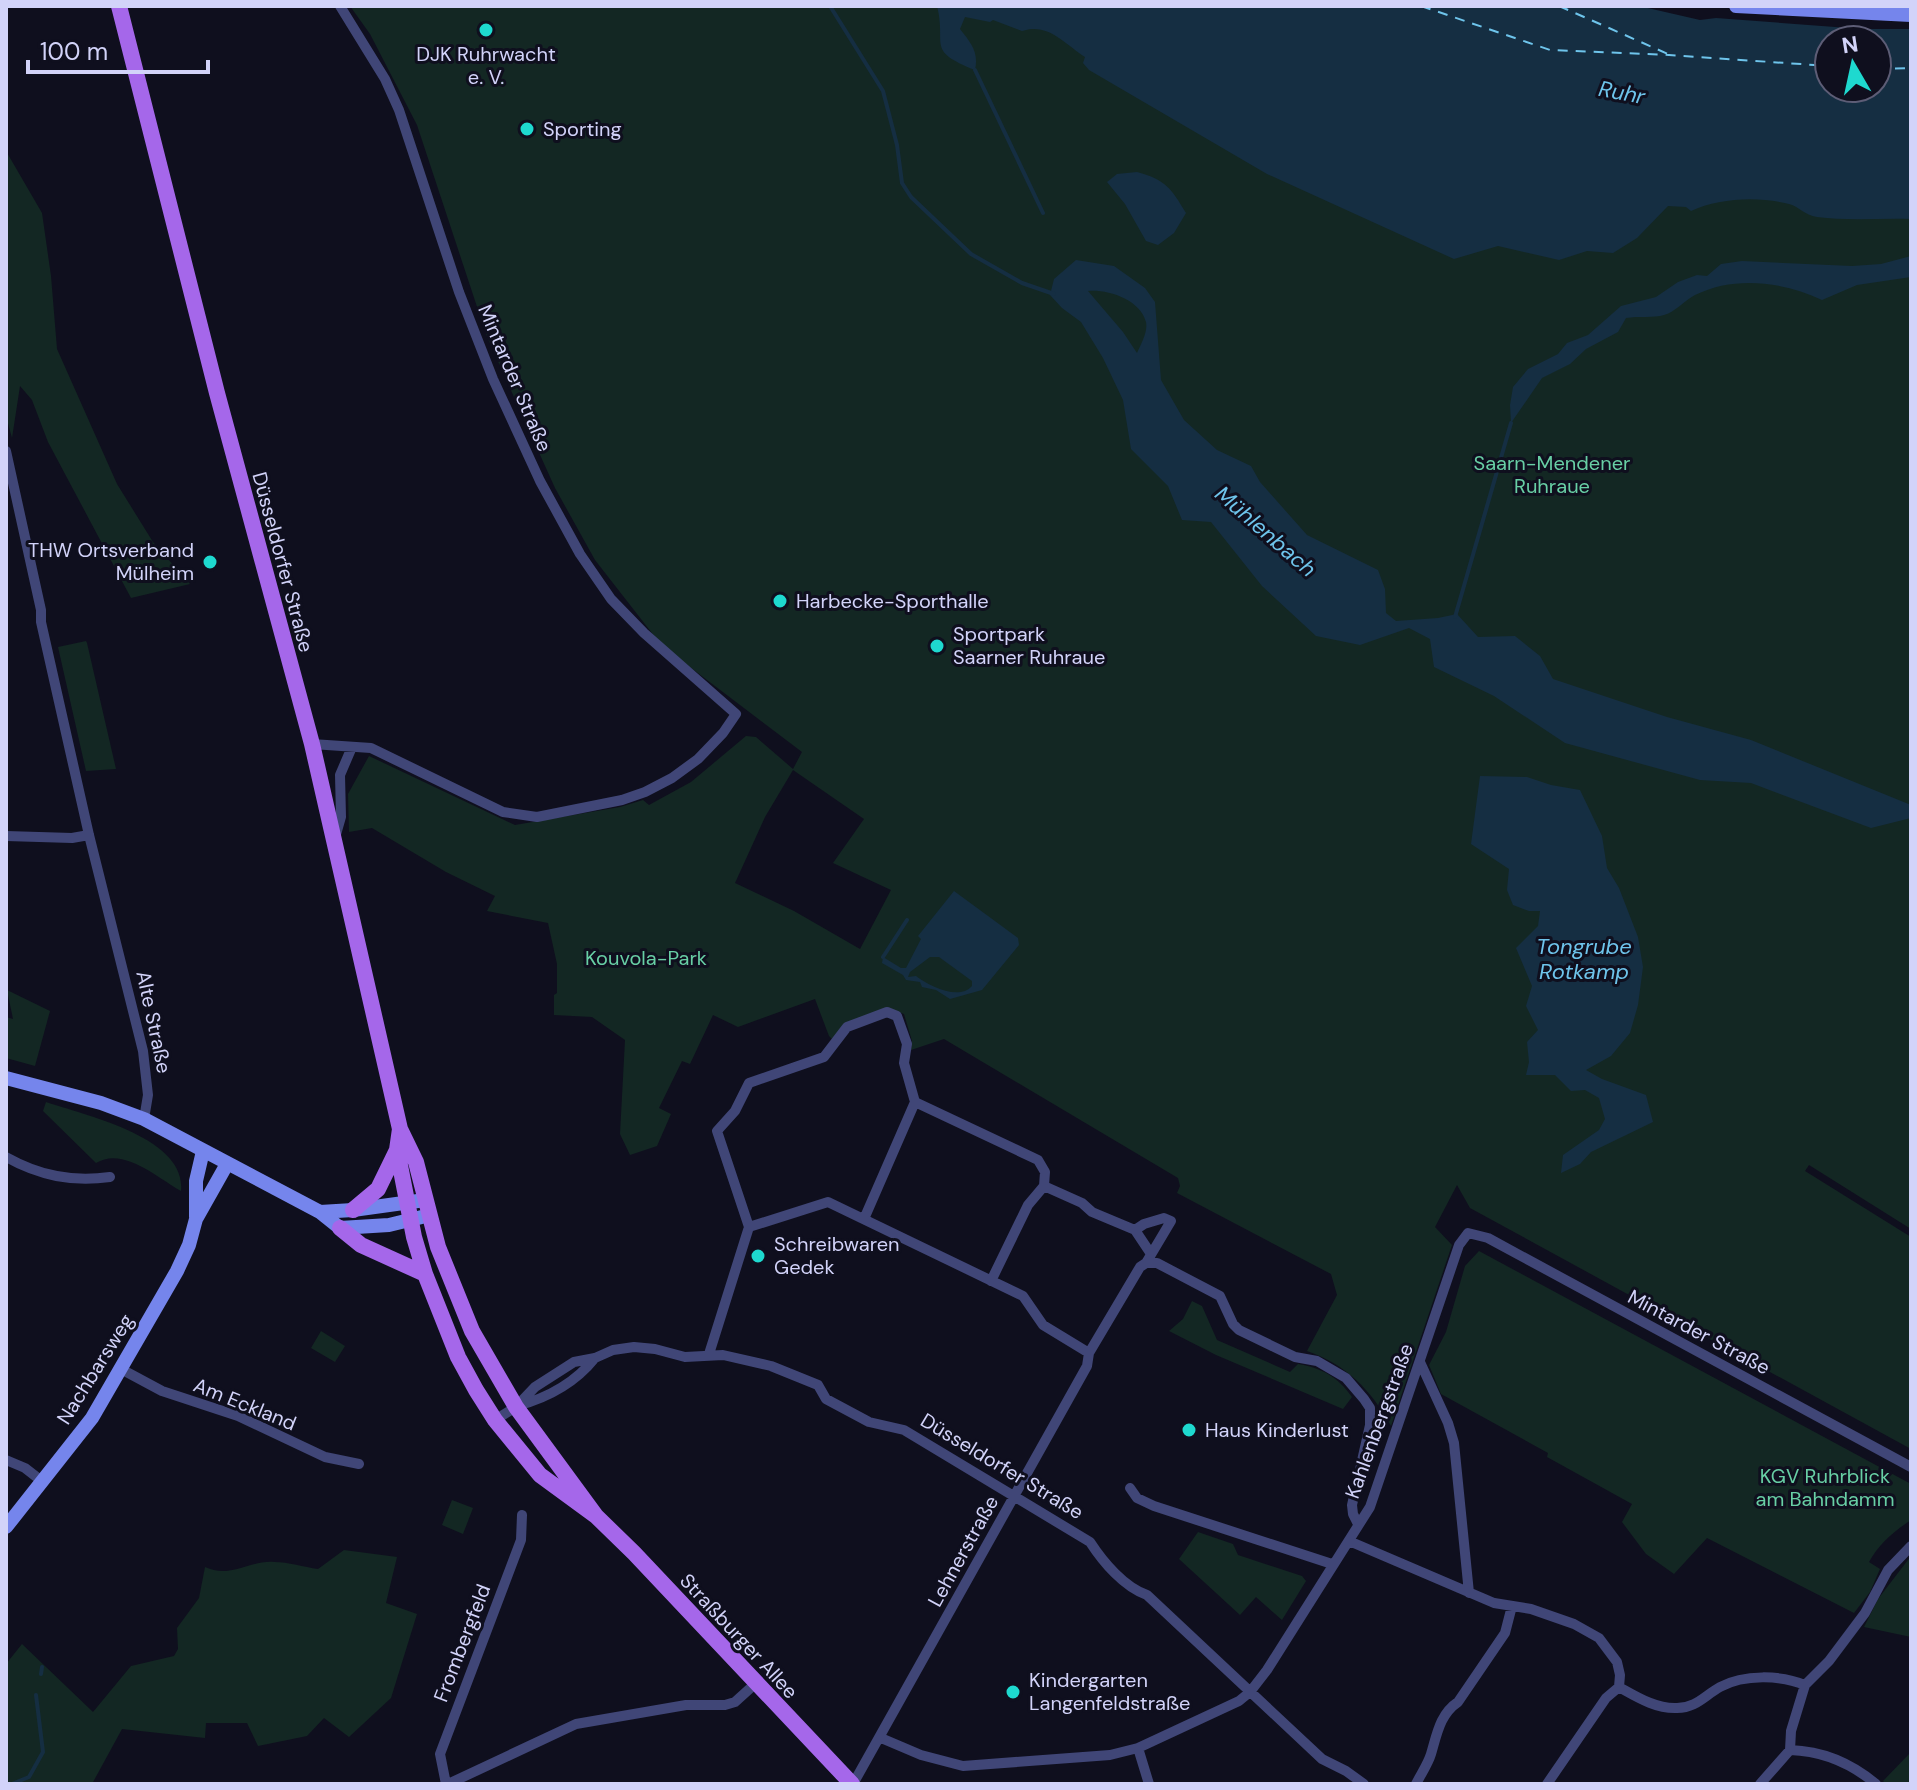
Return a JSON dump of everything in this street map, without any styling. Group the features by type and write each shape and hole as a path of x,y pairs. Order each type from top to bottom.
{"main road":[{"name":"Düsseldorfer Straße","path":"119,6 237,470 312,744 400,1129 416,1162 428,1207"},
{"name":"Düsseldorfer Straße","path":"400,1129 397,1150 409,1211"},
{"path":"353,1210 378,1189 397,1150"},
{"name":"Straßburger Allee","path":"428,1207 438,1247 472,1331 516,1407 596,1516 852,1784"},
{"name":"Straßburger Allee","path":"409,1211 425,1274 458,1357 476,1390 495,1420 540,1475 596,1516"},
{"path":"340,1228 361,1245 425,1274"}],"street":[{"name":"Mintarder Straße","path":"340,6 390,89 459,292 493,379 540,481 573,541 611,599 644,633 736,714 698,759 659,785 622,800 537,817 503,812 371,748 352,747"},
{"path":"1736,6 1911,15"},
{"name":"Alte Straße","path":"6,451 89,835 143,1051 148,1095 144,1119"},
{"path":"312,744 352,747 340,775 341,817 333,843"},
{"path":"6,836 72,838 89,835"},
{"path":"709,1354 749,1227 717,1131 735,1111 749,1083 824,1057 847,1027 887,1012 897,1016 907,1044 904,1063 915,1102 864,1219"},
{"path":"6,1078 101,1103 144,1119 320,1212 340,1228 382,1226 409,1211"},
{"path":"915,1102 1038,1160 1045,1172 1044,1186 1028,1205 991,1281"},
{"name":"Nachbarsweg","path":"196,1219 196,1181 203,1151"},
{"path":"6,1157 61,1178 82,1181 110,1177"},
{"name":"Nachbarsweg","path":"6,1527 92,1418 177,1271 196,1219 227,1164"},
{"path":"1044,1186 1082,1203 1092,1212 1135,1230 1148,1259 1220,1296 1239,1330 1295,1357 1317,1361 1346,1378 1370,1408 1370,1425 1352,1505 1358,1524"},
{"path":"749,1227 828,1202 1023,1296 1043,1325 1089,1353"},
{"path":"320,1212 409,1211 428,1207"},
{"name":"Lehnerstraße","path":"852,1784 881,1738 1015,1497 1087,1366 1089,1353 1171,1221 1164,1218 1135,1230"},
{"name":"Mintarder Straße","path":"1468,1233 1488,1238 1911,1467"},
{"name":"Kahlenbergstraße","path":"1250,1692 1370,1507 1459,1245 1468,1233"},
{"name":"Düsseldorfer Straße","path":"495,1420 516,1407 541,1399 583,1373 595,1358 613,1350 634,1347 685,1357 723,1355 771,1366 818,1385 826,1399 869,1422 904,1430 1090,1542 1110,1567 1137,1591 1147,1595 1322,1759 1364,1784"},
{"path":"1420,1362 1454,1443 1469,1593"},
{"name":"Am Eckland","path":"121,1369 162,1391 238,1416 325,1457 359,1464"},
{"path":"6,1460 25,1468 43,1482"},
{"path":"1130,1488 1137,1498 1154,1506 1332,1564"},
{"name":"Frombergfeld","path":"447,1784 440,1754 521,1540 522,1515"},
{"path":"1349,1541 1494,1603 1557,1617 1599,1638 1617,1662 1619,1687 1606,1698 1547,1784"},
{"path":"1760,1784 1790,1750 1791,1731 1805,1685 1829,1661 1865,1613 1888,1570 1911,1546"},
{"path":"1416,1784 1430,1757 1436,1732 1449,1708 1458,1702 1505,1633 1512,1606"},
{"path":"1619,1687 1654,1705 1673,1709 1687,1708 1701,1702 1719,1687 1737,1680 1760,1678 1796,1681 1805,1685"},
{"path":"447,1784 576,1724 686,1705 725,1705 735,1702 756,1683"},
{"path":"881,1738 921,1755 963,1766 1110,1755 1138,1748 1239,1701 1250,1692"},
{"path":"1138,1748 1149,1784"},
{"path":"1790,1750 1810,1751 1838,1759 1876,1784"}],"green space":[{"path":"350,6 1241,6 1911,142 1911,1229 1809,1165 1805,1171 1911,1237 1911,1449 1470,1208 1457,1185 1435,1227 1452,1245 1391,1426 1366,1390 1346,1371 1307,1351 1337,1295 1331,1274 1177,1193 1180,1186 1178,1178 944,1039 911,1050 912,1041 904,1014 889,1008 845,1023 833,1040 815,999 738,1027 713,1015 690,1064 682,1061 659,1108 671,1114 657,1146 630,1155 620,1134 625,1040 592,1017 554,1015 557,964 548,923 487,911 495,896 446,872 372,828 349,832 348,794 369,756 515,825 620,807 643,800 649,805 691,782 746,736 756,737 793,769 802,752 655,637 595,560 555,488 487,337 417,125 370,34","holes":["793,770 864,819 833,863 891,890 860,949 794,911 735,883 765,817"]},
{"path":"6,151 42,213 57,349 117,484 153,542 190,584 131,598 48,442 32,400 20,386 12,438 6,416"},
{"path":"86,641 116,769 86,771 58,647"},
{"path":"7,990 50,1011 35,1066 6,1058 6,1017 13,1019"},
{"path":"46,1102 107,1122 151,1143 168,1156 178,1172 181,1191 129,1161 117,1158 96,1163 43,1111"},
{"name":"KGV Ruhrblick am Bahndamm","path":"1479,1251 1911,1484 1911,1520 1887,1539 1869,1562 1880,1569 1870,1592 1854,1613 1707,1538 1674,1574 1646,1554 1622,1522 1632,1504 1441,1394 1429,1365 1446,1332 1465,1266"},
{"path":"1192,1301 1202,1306 1217,1340 1290,1372 1298,1364 1315,1368 1335,1379 1352,1397 1343,1409 1216,1355 1169,1331 1183,1319"},
{"path":"321,1331 345,1346 335,1362 311,1348"},
{"path":"452,1500 473,1508 463,1534 442,1525"},
{"path":"1198,1532 1233,1544 1238,1555 1302,1576 1306,1581 1282,1620 1256,1597 1240,1615 1179,1559"},
{"path":"344,1550 397,1557 386,1603 417,1614 391,1698 349,1737 324,1718 307,1736 258,1746 247,1723 206,1723 205,1738 122,1729 92,1784 6,1784 6,1664 22,1644 93,1712 131,1666 174,1656 178,1649 177,1628 199,1598 205,1567 223,1571 274,1562 318,1569"},
{"path":"1911,1556 1911,1637 1864,1627 1878,1599"},
{"path":"1911,1752 1911,1784 1886,1784 1883,1781"}],"water":[{"name":"Ruhr","path":"937,6 1639,6 1700,20 1716,18 1813,25 1813,104 1893,104 1893,29 1911,29 1911,219 1817,217 1789,204 1765,200 1714,203 1691,211 1686,207 1668,206 1637,238 1613,253 1587,251 1559,260 1498,246 1454,259 1267,174 1089,70 1083,63 1085,57 1048,32 1040,29 1022,31 993,20 965,17 960,29 975,53 975,70 949,57 941,46"},
{"path":"1137,172 1167,186 1186,213 1174,233 1158,245 1146,241 1125,204 1107,182 1117,174"},
{"path":"1911,256 1911,277 1857,285 1822,300 1776,285 1743,283 1695,295 1664,315 1626,318 1618,332 1586,349 1570,364 1542,378 1511,423 1513,387 1528,369 1558,354 1567,343 1588,335 1621,306 1656,297 1678,282 1697,275 1707,276 1721,264 1742,261 1852,266 1881,264"},
{"path":"1076,260 1114,266 1145,288 1155,302 1161,380 1184,420 1217,450 1251,466 1260,482 1307,535 1378,570 1385,589 1386,613 1396,621 1457,614 1478,637 1515,636 1540,656 1553,679 1667,717 1751,740 1911,805 1911,818 1871,828 1751,783 1700,780 1565,743 1494,696 1434,667 1430,639 1409,628 1360,645 1316,636 1262,586 1211,522 1182,520 1168,486 1131,449 1123,400 1081,322 1050,295 1054,279","holes":["1088,291 1122,297 1143,314 1146,330 1137,353"]},
{"name":"Tongrube Rotkamp","path":"1480,776 1527,777 1580,790 1602,836 1607,868 1619,888 1638,937 1643,967 1638,1005 1630,1033 1611,1056 1586,1070 1646,1095 1653,1122 1591,1152 1580,1164 1561,1173 1563,1155 1599,1130 1605,1119 1599,1098 1585,1090 1571,1091 1555,1075 1526,1075 1529,1062 1527,1042 1538,1030 1526,1006 1532,986 1516,948 1538,926 1540,911 1513,905 1507,890 1509,869 1471,844"},
{"path":"954,891 1018,938 1019,945 982,990 950,999 936,990 922,987 920,982 906,980 882,963 883,957 906,968 921,939 918,936","holes":["930,957 939,957 972,981 972,986 952,992 936,988 916,976 908,977"]}],"waterway":[{"name":"Mühlenbach","path":"830,6 883,91 897,145 902,183 911,197 971,254 1022,283 1054,294"},
{"path":"975,70 1043,213"},
{"path":"1455,617 1511,423"},
{"path":"883,957 907,920"},
{"path":"41,1674 42,1667"},
{"path":"12,1784 29,1777 43,1752 36,1695"}],"ferry route":[{"path":"1421,6 1550,50 1813,65"},
{"path":"1559,6 1668,54"},
{"path":"1893,69 1911,68"}],"place":[{"name":"DJK Ruhrwacht e. V.","path":"486,30"},
{"name":"Sporting","path":"527,129"},
{"name":"THW Ortsverband Mülheim","path":"210,562"},
{"name":"Harbecke-Sporthalle","path":"780,601"},
{"name":"Sportpark Saarner Ruhraue","path":"937,646"},
{"name":"Schreibwaren Gedek","path":"758,1256"},
{"name":"Haus Kinderlust","path":"1189,1430"},
{"name":"Kindergarten Langenfeldstraße","path":"1013,1692"}],"park label":[{"name":"Saarn-Mendener Ruhraue","path":"1552,474"},
{"name":"Kouvola-Park","path":"646,958"}]}
